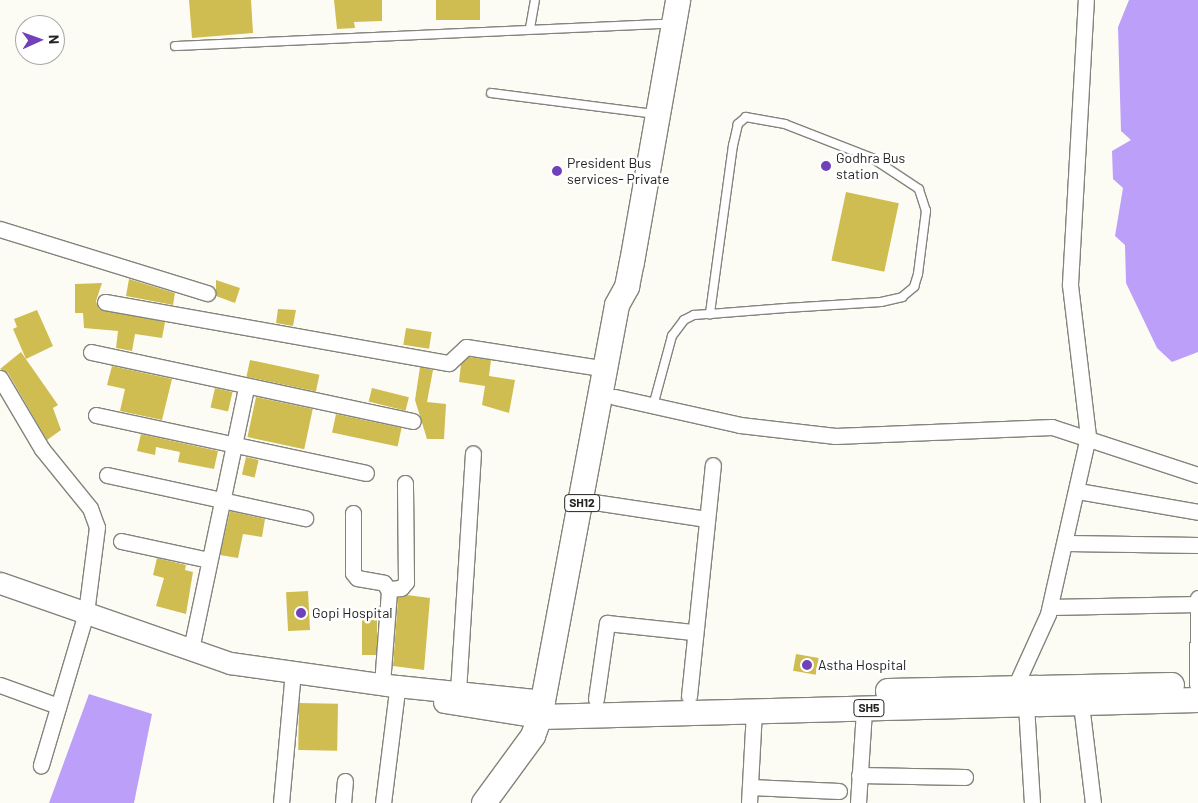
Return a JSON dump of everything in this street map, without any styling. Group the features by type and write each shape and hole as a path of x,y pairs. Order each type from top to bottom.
{"main road":[{"name":"SH12","path":"549,709 615,397 630,308 627,287 678,0"},
{"name":"SH12","path":"549,709 617,305 627,287"},
{"path":"0,583 230,662 549,709"},
{"path":"391,687 458,690 549,709"},
{"name":"SH5","path":"549,709 596,698 689,696 1020,697 1081,704 1198,689"},
{"name":"SH5","path":"549,709 754,711 864,708 1020,697 1198,689"},
{"path":"484,803 533,736 549,709"},
{"path":"502,803 535,757 549,709"}],"street":[{"path":"1032,803 1020,697 1050,607 1067,543 1088,436 1070,284 1086,0"},
{"path":"0,229 207,293"},
{"path":"105,302 449,363 466,347 606,369"},
{"path":"91,352 246,387 413,421"},
{"path":"0,378 42,449 95,517 97,540 86,613 41,765"},
{"path":"191,649 246,387"},
{"path":"615,397 740,425 835,436 1052,427 1088,436 1198,475"},
{"path":"96,415 366,473"},
{"path":"458,690 474,453"},
{"path":"689,696 694,632 713,465"},
{"path":"107,474 305,518"},
{"path":"353,513 353,573 389,589 401,588 406,582 404,483"},
{"path":"1078,491 1198,512"},
{"path":"594,502 706,519"},
{"path":"121,541 209,560"},
{"path":"1067,543 1198,544"},
{"path":"384,803 391,687 389,589"},
{"path":"1198,598 1198,689"},
{"path":"1050,607 1198,604"},
{"path":"596,698 607,623 694,632"},
{"path":"280,803 292,670"},
{"path":"1,689 58,706"},
{"path":"1081,704 1093,803"},
{"path":"858,803 864,708"},
{"path":"749,803 754,711"},
{"path":"859,775 965,778"},
{"path":"342,803 345,780"},
{"path":"750,787 839,791"}],"lane":[{"path":"530,28 535,0"},
{"path":"174,46 530,28 674,24"},
{"path":"491,93 658,114"},
{"path":"653,406 672,336 684,320 710,314 902,297 914,287 918,274 926,211 919,189 872,158 785,124 746,117 738,124 733,145 710,314"}],"shaded area":[{"path":"1129,0 1198,0 1198,352 1172,362 1157,348 1126,283 1125,245 1115,236 1123,188 1113,179 1112,151 1131,140 1121,131 1118,27"},
{"path":"89,694 152,714 134,803 49,803"}],"building":[{"path":"189,0 251,0 253,33 192,38"},
{"path":"334,0 382,0 382,21 354,22 355,28 337,29"},
{"path":"436,0 480,0 480,20 436,20"},
{"path":"846,192 899,203 884,272 831,260"},
{"path":"129,279 175,293 173,305 126,296"},
{"path":"216,280 240,288 235,303 216,296"},
{"path":"102,283 96,301 99,309 165,322 162,338 135,334 132,351 116,348 118,331 84,328 83,313 75,313 75,284"},
{"path":"278,309 296,310 293,326 276,323"},
{"path":"37,310 53,346 26,359 13,329 17,327 14,319"},
{"path":"406,328 432,332 429,349 403,345"},
{"path":"21,352 58,405 53,408 61,430 47,440 8,373 0,369"},
{"path":"469,357 491,360 489,376 515,380 509,413 482,405 485,386 459,382 461,364"},
{"path":"250,360 319,375 316,391 246,377"},
{"path":"112,366 172,379 162,420 120,411 125,389 107,385"},
{"path":"420,367 433,370 427,402 446,404 444,439 427,439 415,400"},
{"path":"215,388 233,392 228,412 211,407"},
{"path":"372,388 409,397 405,411 369,402"},
{"path":"256,397 313,409 304,449 247,437"},
{"path":"336,414 402,428 398,447 332,433"},
{"path":"141,434 218,451 214,469 178,462 180,452 156,447 155,455 137,451"},
{"path":"246,457 259,460 255,477 242,475"},
{"path":"230,511 265,519 262,537 243,534 238,558 220,555"},
{"path":"157,558 186,565 185,570 193,572 186,614 156,606 164,578 153,575"},
{"path":"308,591 310,630 288,631 286,592"},
{"path":"407,595 430,598 424,670 393,666 398,598"},
{"path":"362,620 377,620 377,655 362,655"},
{"path":"796,654 819,658 816,675 793,671"},
{"path":"299,703 338,704 337,751 298,750"}],"place":[{"name":"Godhra Bus station","path":"826,166"},
{"name":"President Bus services- Private","path":"557,171"},
{"name":"Gopi Hospital","path":"301,613"},
{"name":"Astha Hospital","path":"807,665"}]}
